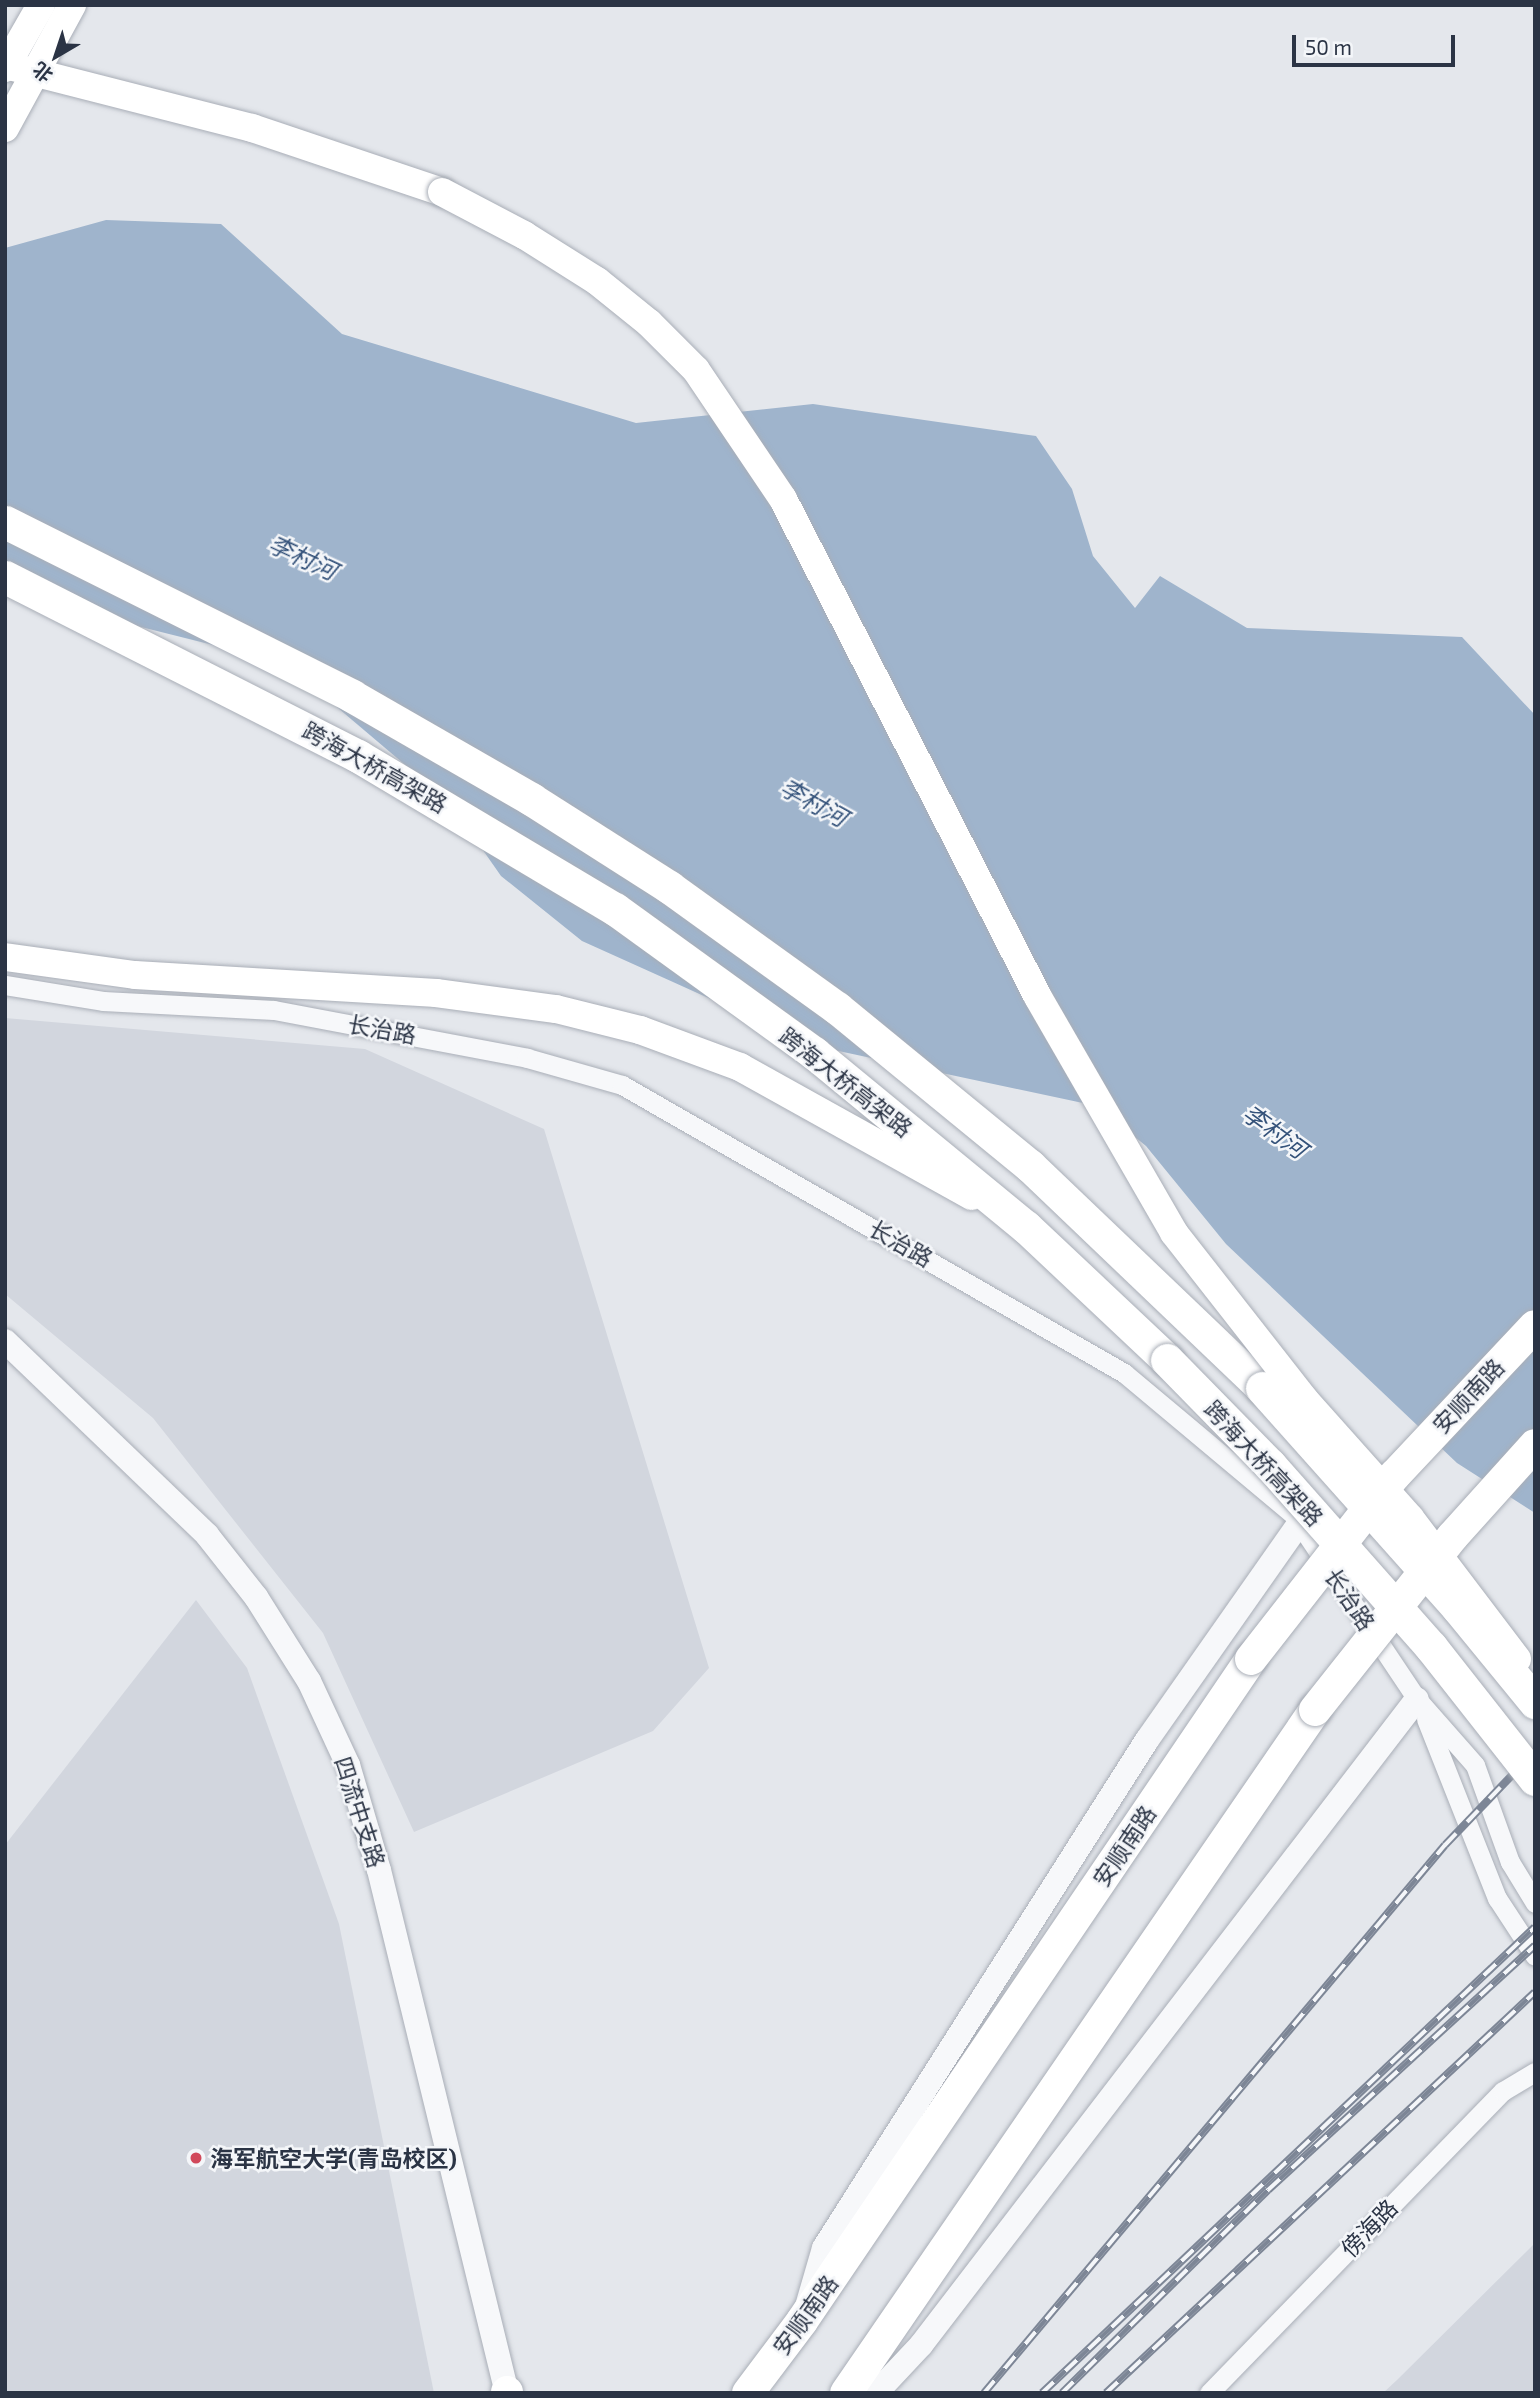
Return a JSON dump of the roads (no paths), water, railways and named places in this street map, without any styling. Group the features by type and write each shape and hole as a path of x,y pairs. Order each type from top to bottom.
{"highway":[{"name":"跨海大桥高架路","path":"5,522 352,696 531,799 669,887 837,1008 1030,1166 1226,1352 1399,1540 1535,1702"},
{"name":"跨海大桥高架路","path":"5,577 358,755 615,909 814,1053 1026,1227 1167,1360 1270,1465 1431,1647 1535,1779"}],"main road":[{"path":"41,5 6,66 252,128 442,192 524,234 597,281 649,323 696,370 783,499 1038,997 1174,1233 1304,1399 1427,1540 1512,1649 1535,1692"},
{"path":"6,126 72,5"},
{"path":"5,957 147,976 488,997 640,1030 740,1067 1026,1227"},
{"name":"安顺南路","path":"748,2393 802,2322 1251,1659 1395,1475 1535,1326"},
{"path":"846,2393 1315,1710 1452,1536 1535,1445"}],"street":[{"name":"长治路","path":"5,985 103,1001 287,1012 527,1058 622,1085 1124,1373 1301,1521"},
{"name":"四流中支路","path":"5,1341 207,1535 256,1597 309,1681 348,1765 379,1870 507,2393"},
{"name":"长治路","path":"1301,1521 1297,1520 1417,1699 1475,1765 1510,1862 1535,1903"},
{"path":"802,2322 824,2248 1147,1740 1301,1521"},
{"path":"1417,1699 1497,1898 1535,1956"},
{"path":"876,2393 921,2345 1417,1699"},
{"name":"傍海路","path":"1209,2393 1503,2091 1535,2072"}],"water":[{"name":"李村河","path":"106,220 221,224 342,334 636,423 813,404 1036,436 1072,489 1093,556 1135,608 1160,576 1247,628 1462,637 1535,715 1535,1513 1457,1463 1226,1244 1146,1146 1097,1106 815,1046 582,941 501,876 450,803 285,663 61,607 5,574 5,248"}],"railway":[{"path":"984,2393 1445,1845 1535,1751"},
{"path":"1042,2393 1535,1927"},
{"path":"1062,2393 1268,2190 1535,1945"},
{"path":"1106,2393 1535,1992"}],"place":[{"name":"海军航空大学(青岛校区)","path":"196,2158"}]}
